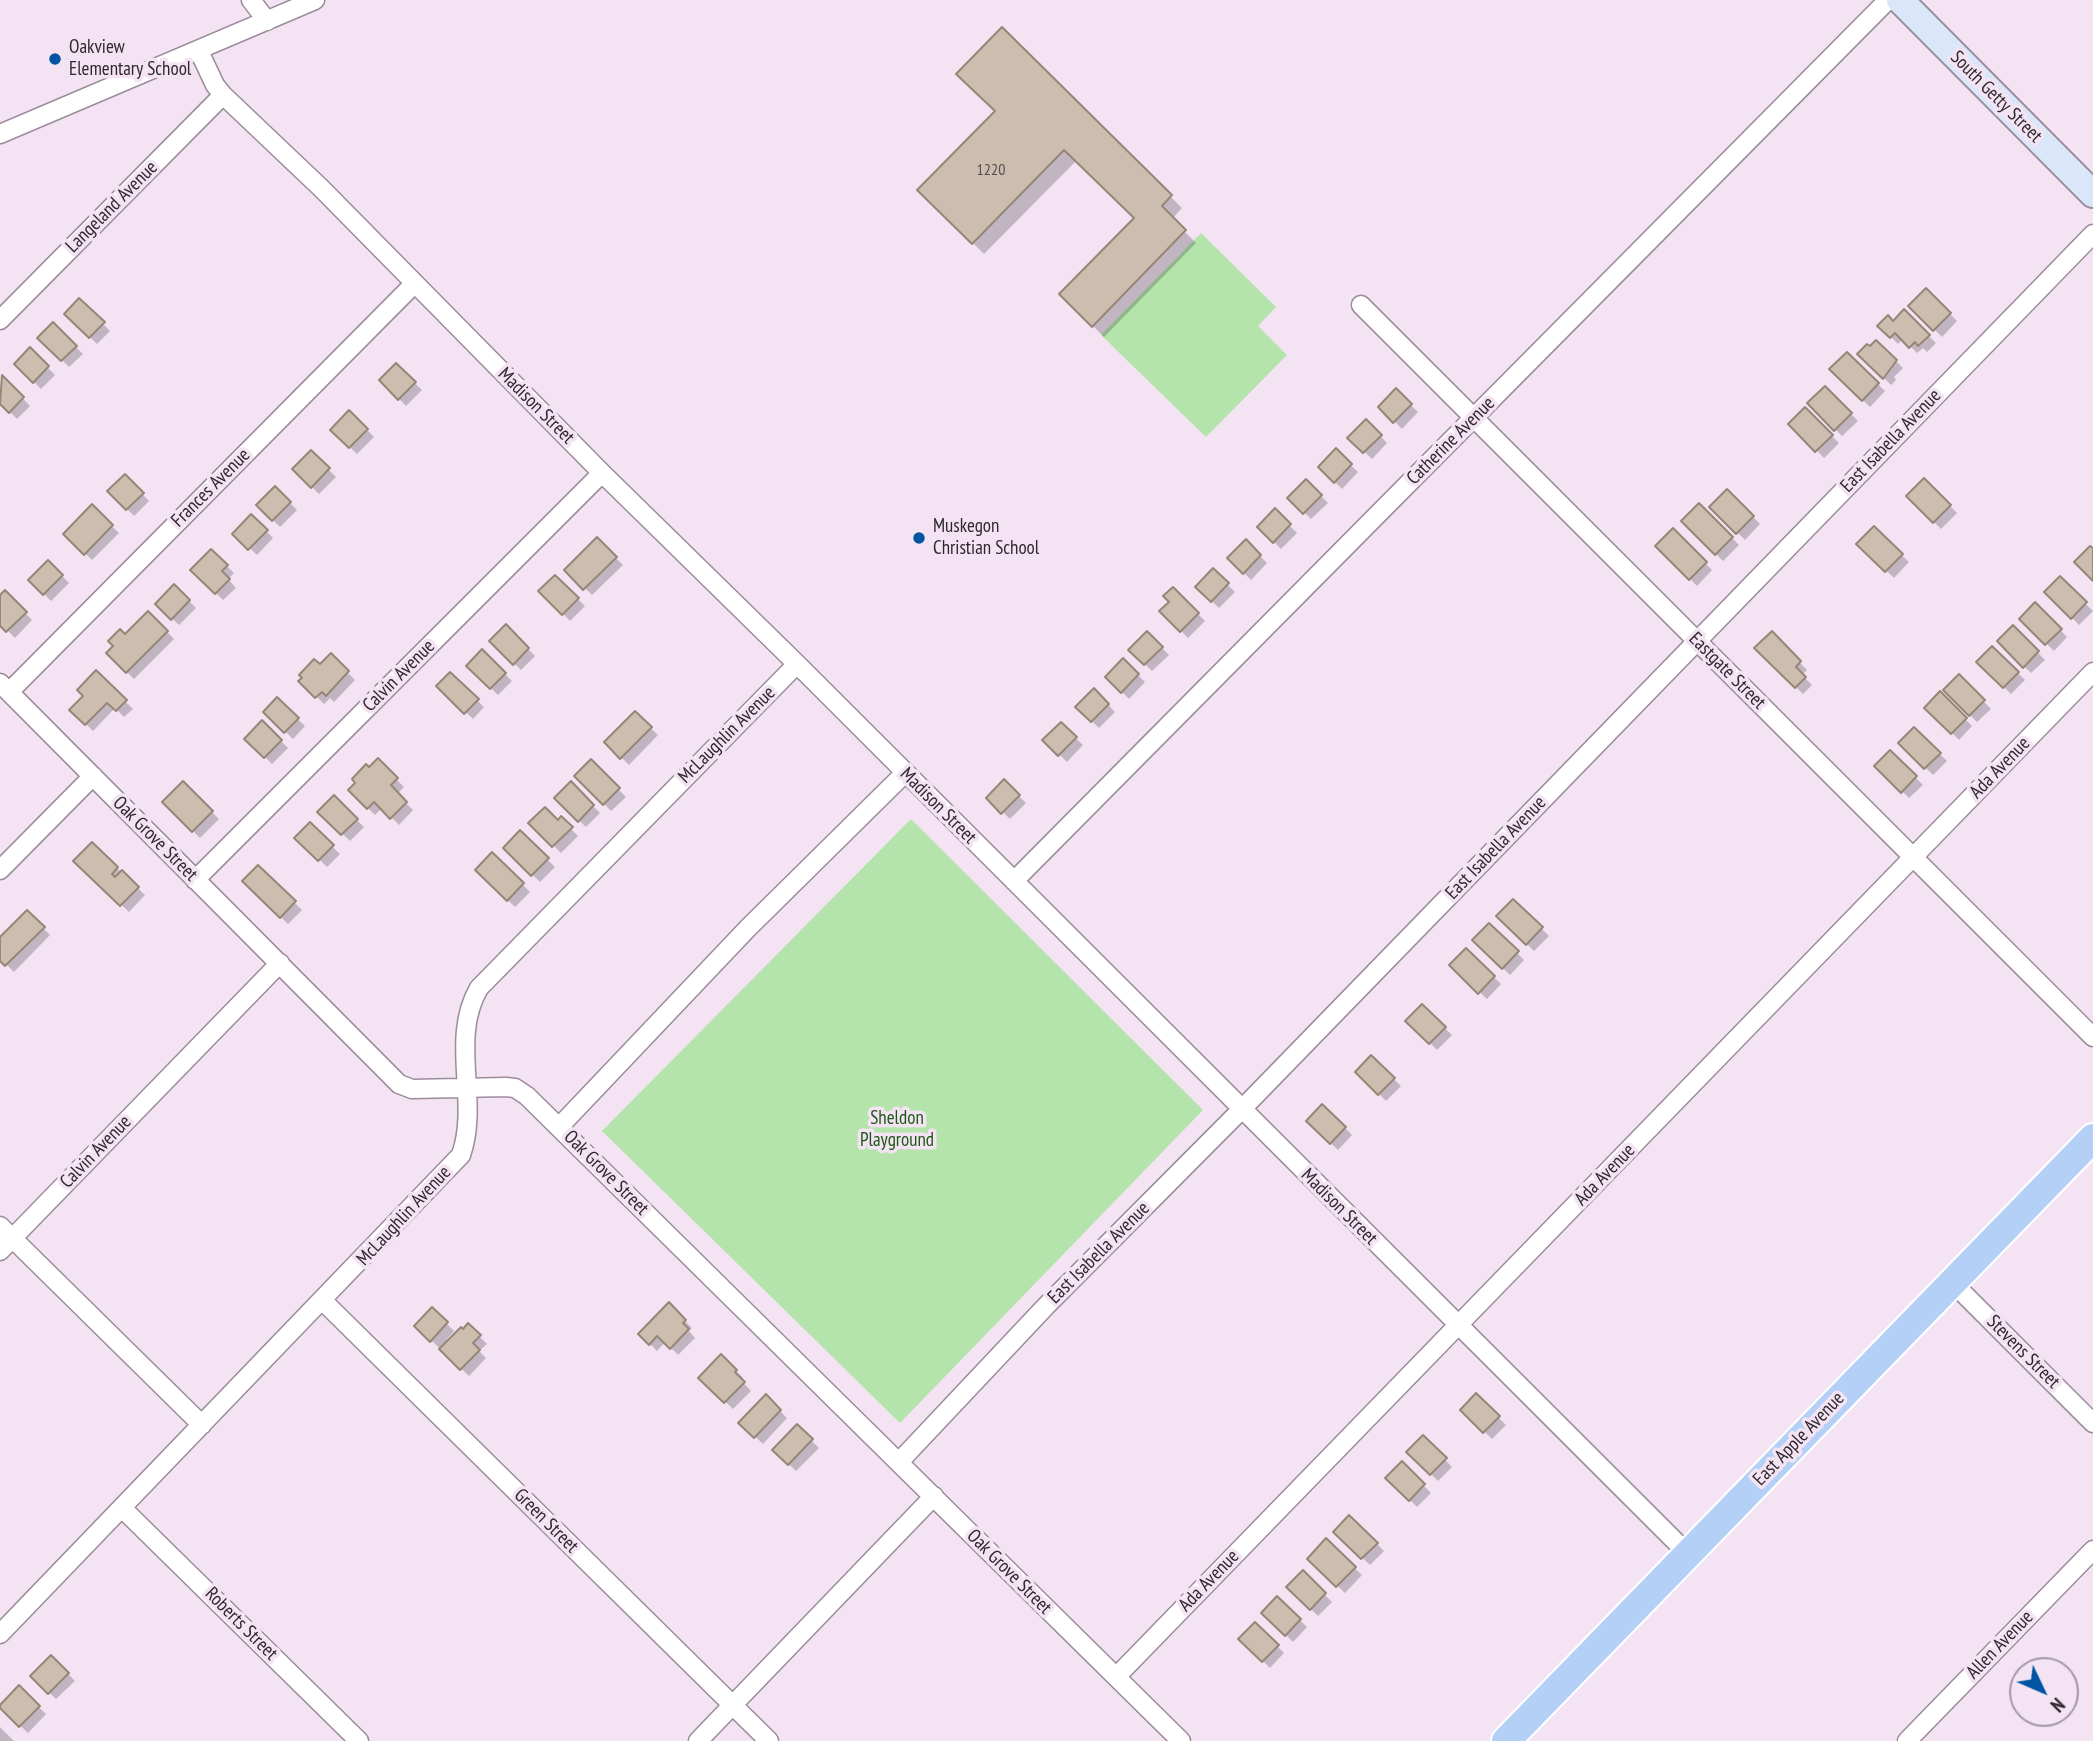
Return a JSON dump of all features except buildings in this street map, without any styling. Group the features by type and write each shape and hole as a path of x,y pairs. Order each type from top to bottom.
{"main road":[{"name":"South Getty Street","path":"1900,0 2093,194"},
{"name":"East Apple Avenue","path":"1506,1741 2093,1138"}],"street":[{"path":"251,0 267,21"},
{"path":"0,134 315,0"},
{"name":"Catherine Avenue","path":"1014,881 1888,0"},
{"name":"Madison Street","path":"199,51 215,85 223,95 321,188 602,473 797,664 1688,1554"},
{"name":"Langeland Avenue","path":"0,320 223,95"},
{"name":"East Isabella Avenue","path":"899,1462 1046,1306 1242,1110 2093,234"},
{"name":"Frances Avenue","path":"4,687 414,284"},
{"name":"Eastgate Street","path":"1361,305 2093,1037"},
{"name":"Calvin Avenue","path":"195,880 602,473"},
{"name":"McLaughlin Avenue","path":"0,1634 461,1155 467,1132 466,1015 479,988 797,664"},
{"name":"Ada Avenue","path":"1116,1677 2093,672"},
{"name":"Oak Grove Street","path":"4,687 399,1084 412,1089 515,1088 527,1096 1181,1741"},
{"path":"559,1127 748,928 905,773"},
{"path":"0,870 93,776"},
{"name":"Calvin Avenue","path":"4,1238 279,963"},
{"path":"4,1238 202,1425"},
{"name":"Stevens Street","path":"1952,1282 2093,1423"},
{"name":"Green Street","path":"323,1301 769,1741"},
{"path":"698,1741 934,1496"},
{"name":"Roberts Street","path":"122,1508 359,1741"},
{"name":"Allen Avenue","path":"1907,1741 2093,1550"}],"green space":[{"path":"1201,233 1276,307 1258,326 1287,355 1206,437 1101,335"},
{"name":"Sheldon Playground","path":"911,819 1203,1110 900,1423 602,1131"}],"place":[{"name":"Oakview Elementary School","path":"55,59"},
{"name":"Muskegon Christian School","path":"919,538"}]}
